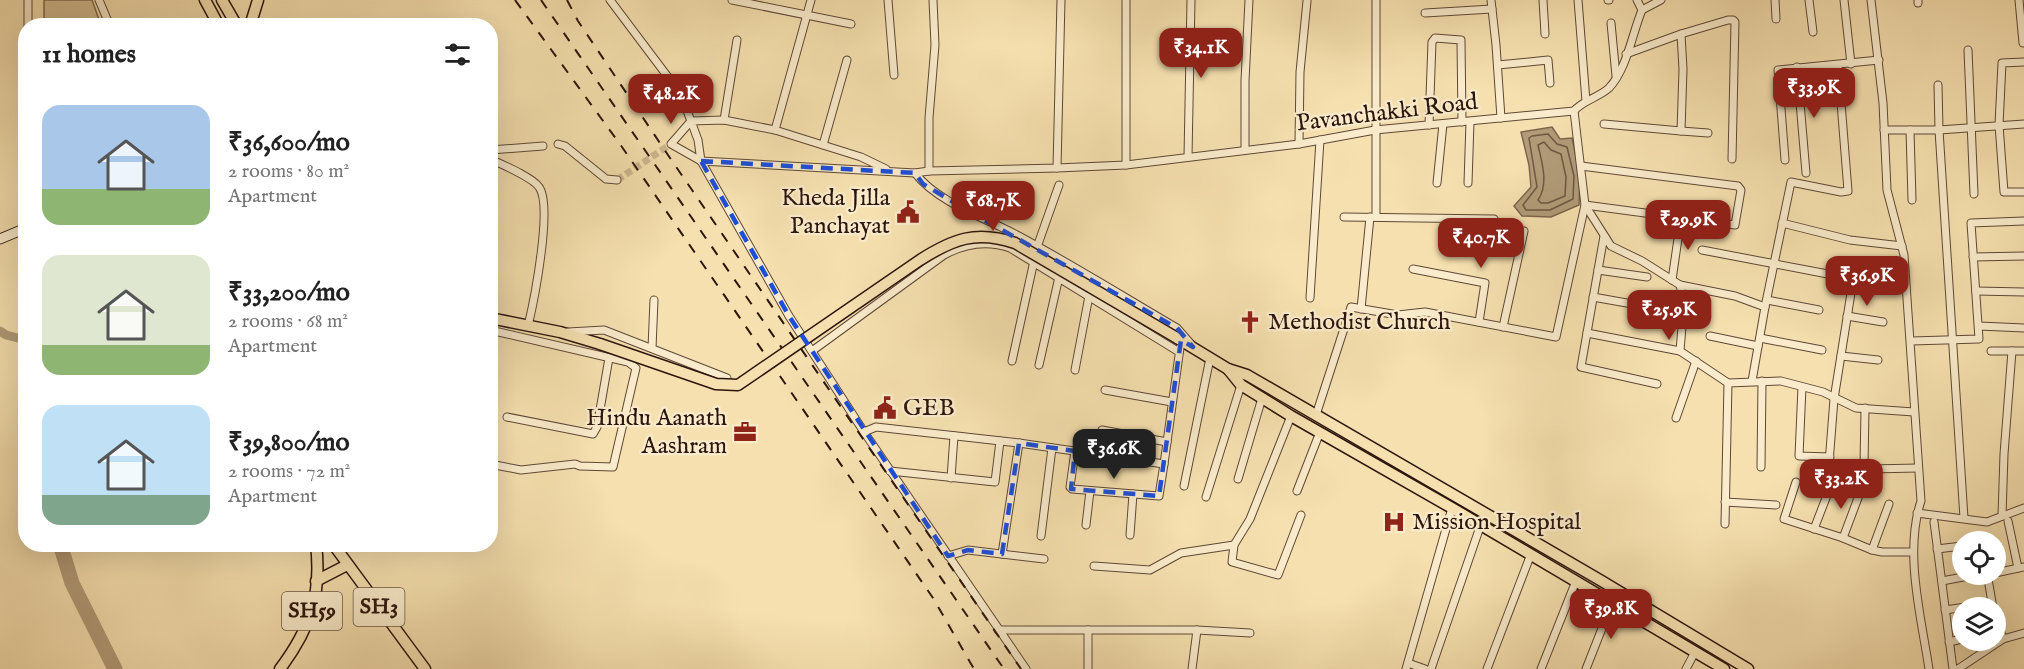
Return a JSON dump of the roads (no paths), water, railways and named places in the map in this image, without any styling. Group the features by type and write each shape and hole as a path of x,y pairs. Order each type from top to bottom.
{"main road":[{"path":"205,0 215,18"},
{"path":"222,0 232,18"},
{"path":"252,18 258,0"},
{"path":"0,239 18,231"},
{"path":"498,320 560,332 716,384 738,386 946,243 965,238 988,236 1015,243 1179,344 1193,347 1228,369 1247,375 1600,580 1748,669"},
{"path":"1228,369 1241,385 1291,416 1531,554 1724,669"},
{"name":"SH59","path":"280,669 304,633 313,608 316,581 315,552"},
{"name":"SH3","path":"338,552 424,669"},
{"path":"316,581 347,565"}],"street":[{"path":"28,0 28,18"},
{"path":"99,0 107,18"},
{"path":"610,0 680,93 698,140 701,161 789,316 890,471 1026,669"},
{"path":"732,0 852,24"},
{"path":"775,130 811,0"},
{"path":"888,0 894,75"},
{"path":"929,171 929,118 935,45 933,0"},
{"path":"1057,168 1061,0"},
{"path":"1126,0 1126,165"},
{"path":"1188,157 1191,0"},
{"path":"1245,150 1245,81 1249,0"},
{"path":"1361,309 1373,217 1376,0"},
{"path":"1491,0 1501,118"},
{"path":"1543,0 1545,34"},
{"path":"1578,0 1586,101"},
{"path":"1637,0 1642,10"},
{"path":"1316,415 1351,307 1398,315 1425,312 1556,337 1585,205 1574,111 1586,101 1597,97 1617,78 1642,10 1661,0"},
{"path":"1775,0 1776,19"},
{"path":"1809,0 1813,32"},
{"path":"1844,0 1851,64"},
{"path":"1871,0 1879,60 1887,190 1902,246 1911,341 1921,501 1917,513 1912,552 1929,669"},
{"path":"2019,0 2023,43"},
{"path":"1299,144 1300,72 1307,1"},
{"path":"1425,13 1492,9"},
{"path":"1626,54 1682,34 1733,20 1735,22 1732,159"},
{"path":"1611,23 1617,78"},
{"path":"1681,131 1682,34"},
{"path":"1430,125 1432,42 1436,38 1458,39 1462,43 1468,183"},
{"path":"724,120 737,40"},
{"path":"1968,50 1974,194"},
{"path":"823,145 847,60"},
{"path":"1498,65 1548,60 1550,83"},
{"path":"1785,160 1778,73 1781,68 1879,60"},
{"path":"2024,62 2002,63 1999,125 2004,192 2024,192"},
{"path":"1752,381 1791,182 1841,192 1848,191 1838,65"},
{"path":"1797,67 1806,173"},
{"path":"1938,85 1938,130 1964,518"},
{"name":"Pavanchakki Road","path":"701,161 915,173 1126,165 1299,144 1375,130 1574,111"},
{"path":"701,161 671,144 691,121 724,120 775,130 861,156 889,170"},
{"path":"1437,183 1443,124"},
{"path":"1604,124 1707,133"},
{"path":"1884,130 1938,130 2024,124"},
{"path":"1910,130 1912,200"},
{"path":"1310,298 1320,140"},
{"path":"558,144 565,146 606,179 617,180"},
{"path":"498,149 543,146"},
{"path":"498,163 537,184 544,198 540,271 528,326"},
{"path":"1581,166 1740,187 1735,225 1585,205"},
{"path":"915,173 923,184 932,190 1037,247 1177,328 1193,347"},
{"path":"1037,247 1059,185"},
{"path":"1585,205 1611,246 1642,261 1680,285 1766,303 1819,310"},
{"path":"1344,217 1494,219"},
{"path":"1672,280 1681,218"},
{"path":"1911,341 1979,339 1971,223 2024,221"},
{"path":"1782,223 1850,240 1902,246"},
{"path":"1503,327 1524,231"},
{"path":"1604,236 1582,369 1658,384"},
{"path":"812,351 944,255 961,247 978,244 1003,245 1034,261 1089,296 1179,344 1159,496 1071,489 1075,451"},
{"path":"1702,250 1833,274"},
{"path":"1973,257 2024,256"},
{"path":"1011,360 1034,261"},
{"path":"1828,476 1834,399 1856,262"},
{"path":"1413,269 1485,283 1479,322"},
{"path":"1598,270 1647,277"},
{"path":"1039,365 1059,277"},
{"path":"1853,279 1893,287"},
{"path":"1680,285 1684,302 1680,351"},
{"path":"1976,291 2024,292"},
{"path":"1075,370 1089,296"},
{"path":"1593,297 1683,313"},
{"path":"652,348 654,300"},
{"path":"1847,316 1883,322"},
{"path":"1979,326 2024,328"},
{"path":"560,332 604,330 727,378"},
{"path":"498,332 609,357 628,362 636,368 613,467 575,464 521,470 498,466"},
{"path":"1587,333 1680,351 1728,383 1781,381 1823,392 1856,408 1914,412"},
{"path":"1710,336 1822,350"},
{"path":"1991,351 2024,351"},
{"path":"2002,516 2012,351"},
{"path":"1840,356 1878,360"},
{"path":"507,417 593,434 597,427 609,357"},
{"path":"1184,486 1210,358"},
{"path":"1676,418 1696,361"},
{"path":"1761,467 1762,381"},
{"path":"1725,524 1728,383"},
{"path":"1206,497 1241,385"},
{"path":"1802,387 1799,456 1830,457"},
{"path":"1105,390 1172,402"},
{"path":"1238,479 1262,398"},
{"path":"1865,408 1864,466 1870,469 1918,468"},
{"path":"1291,416 1250,519 1234,545 1232,560 1234,563 1278,575 1301,514"},
{"path":"864,432 876,427 1019,443 1164,464"},
{"path":"1102,430 1167,442"},
{"path":"1297,491 1320,432"},
{"path":"951,478 954,436"},
{"path":"890,471 995,482 1000,441"},
{"path":"1002,554 1019,443"},
{"path":"1041,536 1052,448"},
{"path":"1796,482 1784,519 1872,550 1912,552"},
{"path":"1814,529 1831,485"},
{"path":"1843,538 1861,490"},
{"path":"1086,525 1090,491"},
{"path":"1130,535 1133,494"},
{"path":"1725,502 1776,505"},
{"path":"1872,550 1889,504"},
{"path":"1425,669 1407,666 1452,508"},
{"path":"1917,513 1987,522 2024,508"},
{"path":"2006,571 2021,567 2008,521"},
{"path":"1934,522 1953,669"},
{"path":"1431,669 1481,525"},
{"path":"1094,566 1150,570 1181,553 1234,545"},
{"path":"1937,549 1952,547"},
{"path":"948,556 969,550 1044,560"},
{"path":"1487,669 1531,554"},
{"path":"1942,581 1952,579"},
{"path":"1541,669 1576,581"},
{"path":"1586,669 1612,603"},
{"path":"1945,610 1952,609"},
{"path":"998,630 1197,630 1250,633"},
{"path":"1088,630 1088,669"},
{"path":"1192,669 1197,630"},
{"path":"2006,638 2024,633"},
{"path":"1958,669 1985,651"},
{"path":"1685,669 1695,652"}],"water":[{"path":"1552,127 1560,139 1572,138 1580,175 1579,205 1551,217 1522,216 1514,206 1531,187 1529,165 1521,132"}],"waterway":[{"path":"0,331 18,338"},
{"path":"62,552 72,583 115,669"}],"tunnel":[{"path":"617,180 671,144"}],"railway":[{"path":"515,0 622,147 933,598 974,669"},
{"path":"541,0 1004,669"},
{"path":"567,0 578,21 670,158 1021,669"}],"place":[{"name":"Kheda Jilla Panchayat","path":"908,212"},
{"name":"Methodist Church","path":"1250,322"},
{"name":"GEB","path":"885,408"},
{"name":"Hindu Aanath Aashram","path":"745,432"},
{"name":"Mission Hospital","path":"1394,522"}]}
